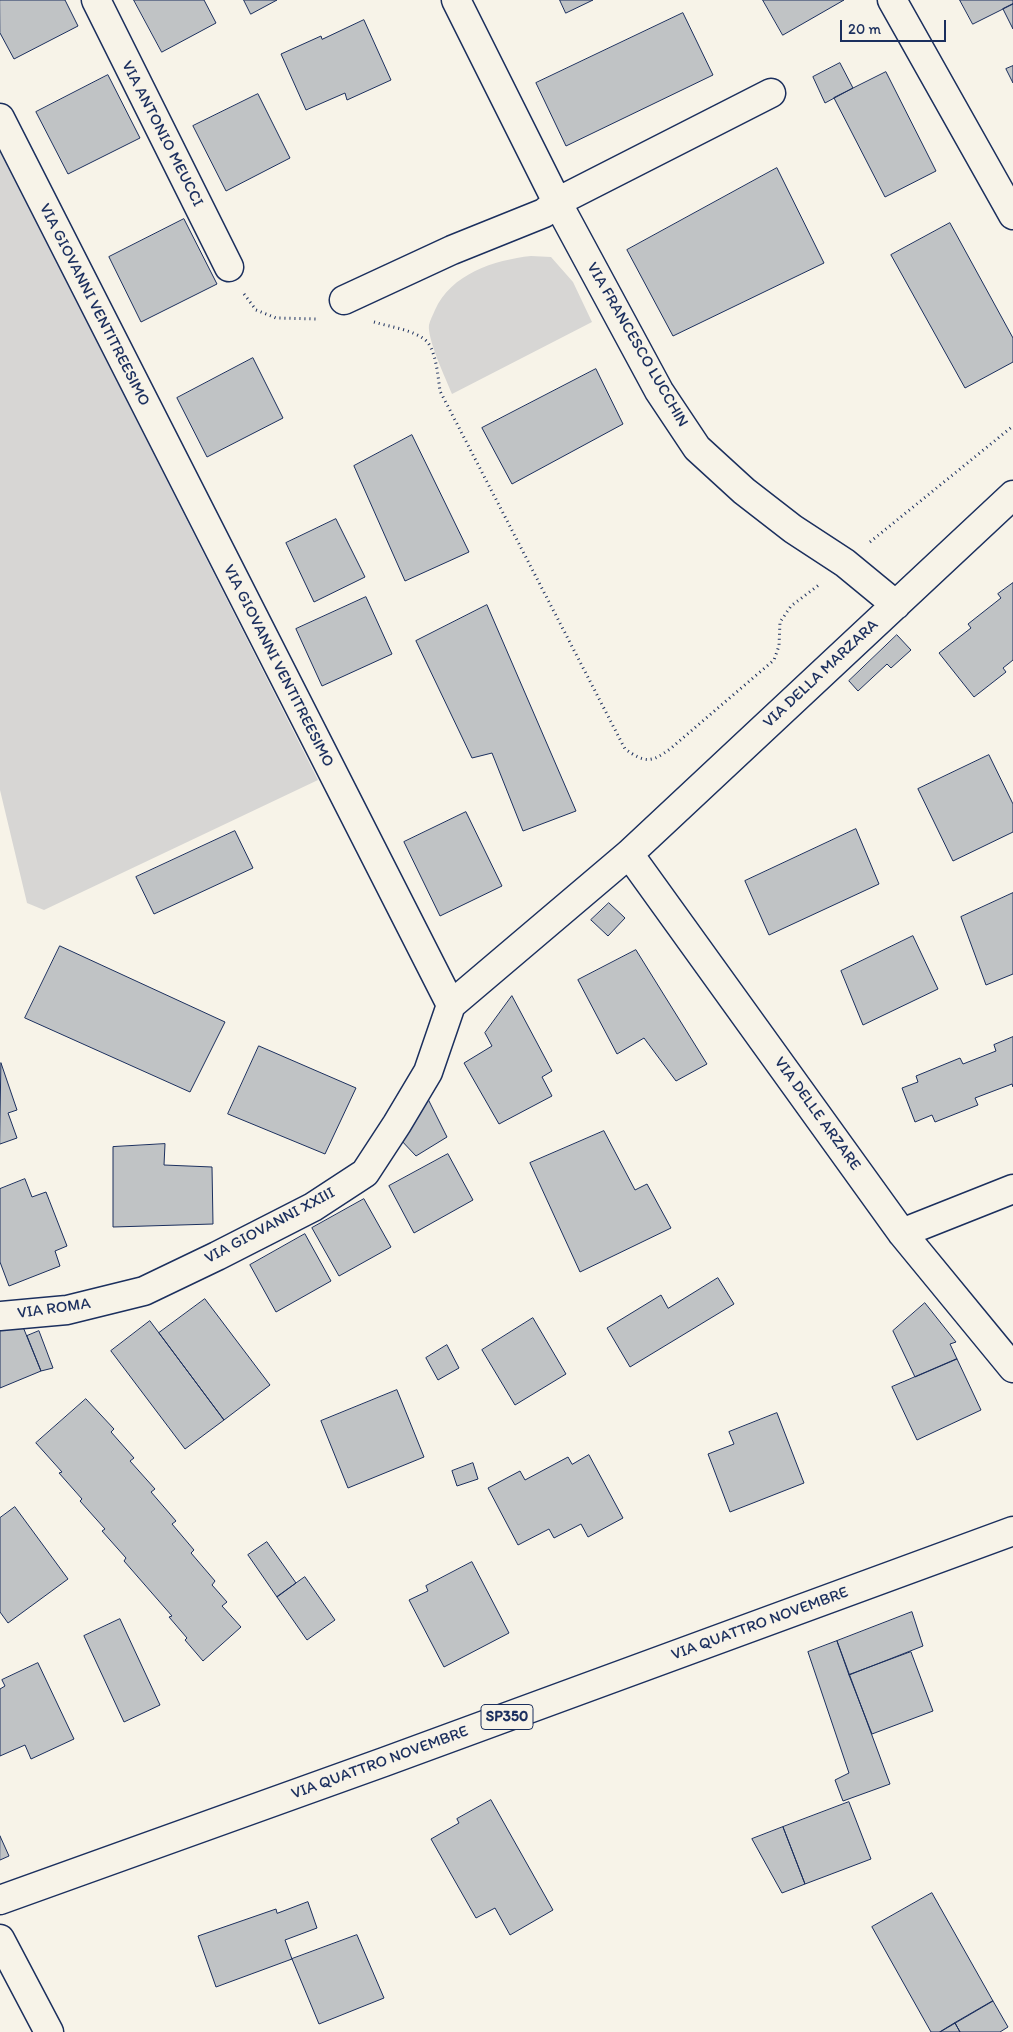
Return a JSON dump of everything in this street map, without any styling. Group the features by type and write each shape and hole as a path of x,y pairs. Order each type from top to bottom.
{"street":[{"name":"VIA ANTONIO MEUCCI","path":"96,0 229,267"},
{"name":"VIA FRANCESCO LUCCHIN","path":"456,0 557,202 659,391 697,448 744,492 793,529 845,563 896,605"},
{"path":"892,0 1013,215"},
{"path":"344,300 452,250 544,213 557,202 771,93"},
{"name":"VIA GIOVANNI VENTITREESIMO","path":"0,118 451,1005"},
{"name":"VIA DELLA MARZARA","path":"629,854 1013,495"},
{"path":"451,1005 629,854"},
{"name":"VIA DELLE ARZARE","path":"629,854 902,1233 1013,1368"},
{"name":"VIA GIOVANNI XXIII","path":"108,1301 144,1291 217,1256 313,1207 365,1173 428,1072 451,1005"},
{"path":"902,1233 1013,1189"},
{"name":"VIA ROMA","path":"0,1316 67,1310 108,1301"},
{"name":"VIA QUATTRO NOVEMBRE","path":"0,1900 384,1762 1013,1531"},
{"path":"0,1940 49,2032"}],"path":[{"path":"229,267 256,310 276,318 322,319"},
{"path":"372,322 425,339 434,357 440,391 626,749 640,759 657,759 774,660 779,646 780,622 791,606 826,579"},
{"path":"862,548 1013,426"}],"shaded area":[{"path":"0,150 318,780 44,910 27,903 0,790"},
{"path":"531,256 551,257 573,282 592,322 452,394 429,331 429,323 435,310 442,298 452,287 475,271 503,261"}],"building":[{"path":"0,0 65,0 78,26 14,59 0,33"},
{"path":"134,0 204,0 216,23 162,52"},
{"path":"244,0 277,0 251,14"},
{"path":"560,0 593,0 566,13"},
{"path":"763,0 844,0 783,35"},
{"path":"960,0 1013,0 1013,4 973,24"},
{"path":"1013,4 1013,29 1003,9"},
{"path":"683,13 713,75 566,146 536,83"},
{"path":"364,20 391,80 347,100 345,93 306,110 281,54 321,36 322,39"},
{"path":"840,63 853,88 825,103 813,77"},
{"path":"1013,66 1013,83 1006,69"},
{"path":"886,72 936,171 885,197 834,98"},
{"path":"108,75 140,138 68,174 36,112"},
{"path":"258,94 290,158 226,191 193,126"},
{"path":"777,168 824,263 673,336 627,250"},
{"path":"184,219 217,284 141,322 109,257"},
{"path":"950,223 1013,338 1013,362 965,388 891,255"},
{"path":"253,358 283,418 207,457 177,398"},
{"path":"596,369 623,424 512,484 482,428"},
{"path":"412,435 469,552 405,581 354,466"},
{"path":"336,519 365,577 314,602 286,543"},
{"path":"1013,583 1013,660 1003,668 1006,672 974,697 939,653 971,628 968,624 1001,598 998,594"},
{"path":"366,597 392,654 322,686 296,629"},
{"path":"487,605 576,811 523,831 492,753 472,758 416,641"},
{"path":"897,635 911,650 891,668 887,664 858,691 849,681"},
{"path":"989,755 1013,804 1013,832 953,861 918,789"},
{"path":"466,812 502,886 440,916 404,842"},
{"path":"856,829 879,884 769,935 745,881"},
{"path":"235,831 253,868 154,914 136,877"},
{"path":"1013,893 1013,974 986,985 961,917"},
{"path":"609,903 625,918 608,936 591,920"},
{"path":"913,936 938,989 863,1025 841,971"},
{"path":"60,946 225,1022 190,1092 25,1018"},
{"path":"636,950 707,1064 676,1081 644,1038 617,1054 578,980"},
{"path":"512,996 552,1071 542,1077 552,1096 499,1124 464,1063 492,1046 485,1033"},
{"path":"1013,1037 1013,1087 1012,1084 975,1098 978,1105 935,1122 932,1115 915,1122 902,1088 918,1082 916,1076 960,1058 963,1064 996,1051 994,1045"},
{"path":"259,1046 356,1088 325,1154 228,1114"},
{"path":"1,1063 17,1110 8,1113 17,1138 0,1144"},
{"path":"427,1097 447,1137 416,1156 399,1138"},
{"path":"604,1131 635,1190 647,1184 671,1228 580,1272 530,1163"},
{"path":"165,1144 164,1165 212,1167 213,1224 113,1227 113,1147"},
{"path":"448,1154 473,1200 414,1233 389,1186"},
{"path":"25,1179 32,1197 46,1192 67,1246 55,1251 60,1266 9,1286 0,1262 0,1189"},
{"path":"364,1199 391,1247 339,1276 312,1228"},
{"path":"305,1234 331,1281 276,1312 250,1265"},
{"path":"718,1278 734,1304 630,1367 607,1328 661,1295 668,1308"},
{"path":"205,1299 270,1385 224,1420 159,1333"},
{"path":"925,1303 956,1342 950,1344 957,1359 915,1377 893,1331"},
{"path":"533,1318 566,1374 515,1405 482,1350"},
{"path":"150,1321 224,1420 185,1449 111,1351"},
{"path":"21,1322 41,1371 0,1388 0,1330"},
{"path":"39,1331 53,1368 41,1371 27,1336"},
{"path":"447,1345 459,1368 438,1380 426,1358"},
{"path":"957,1359 981,1410 917,1440 892,1387"},
{"path":"397,1390 424,1457 348,1488 321,1421"},
{"path":"86,1399 114,1429 111,1432 134,1458 130,1461 155,1489 151,1492 176,1521 172,1524 194,1550 191,1553 215,1581 212,1585 227,1602 222,1606 241,1627 203,1661 169,1617 172,1616 124,1561 126,1558 102,1531 105,1529 80,1501 82,1499 59,1473 62,1472 36,1443"},
{"path":"777,1413 804,1483 730,1512 708,1454 734,1444 729,1432"},
{"path":"589,1455 623,1518 588,1537 581,1524 554,1538 549,1529 518,1545 488,1488 520,1471 525,1480 568,1457 572,1464"},
{"path":"473,1463 478,1479 457,1486 452,1471"},
{"path":"15,1507 68,1579 8,1623 0,1612 0,1518"},
{"path":"267,1542 296,1583 277,1597 248,1555"},
{"path":"472,1562 509,1633 444,1667 409,1600 428,1591 426,1586"},
{"path":"305,1577 335,1620 307,1640 277,1597"},
{"path":"912,1612 923,1646 849,1675 837,1641"},
{"path":"120,1619 160,1705 124,1722 84,1636"},
{"path":"837,1641 890,1784 843,1801 835,1780 849,1773 808,1652"},
{"path":"911,1652 933,1711 872,1734 849,1675"},
{"path":"38,1663 74,1739 31,1759 25,1745 0,1756 0,1689 5,1686 2,1680"},
{"path":"491,1800 553,1910 510,1935 495,1908 476,1918 431,1839 459,1823 457,1819"},
{"path":"849,1802 871,1859 805,1884 783,1827"},
{"path":"783,1827 805,1884 782,1893 752,1839"},
{"path":"0,1836 9,1856 0,1860"},
{"path":"932,1893 993,2001 940,2032 931,2032 872,1927"},
{"path":"308,1902 317,1928 285,1940 292,1959 216,1987 198,1936 276,1909 277,1913"},
{"path":"357,1935 384,1998 319,2024 292,1959"},
{"path":"993,2001 1008,2027 1000,2032 960,2032 955,2023"},
{"path":"955,2023 960,2032 940,2032"}]}
